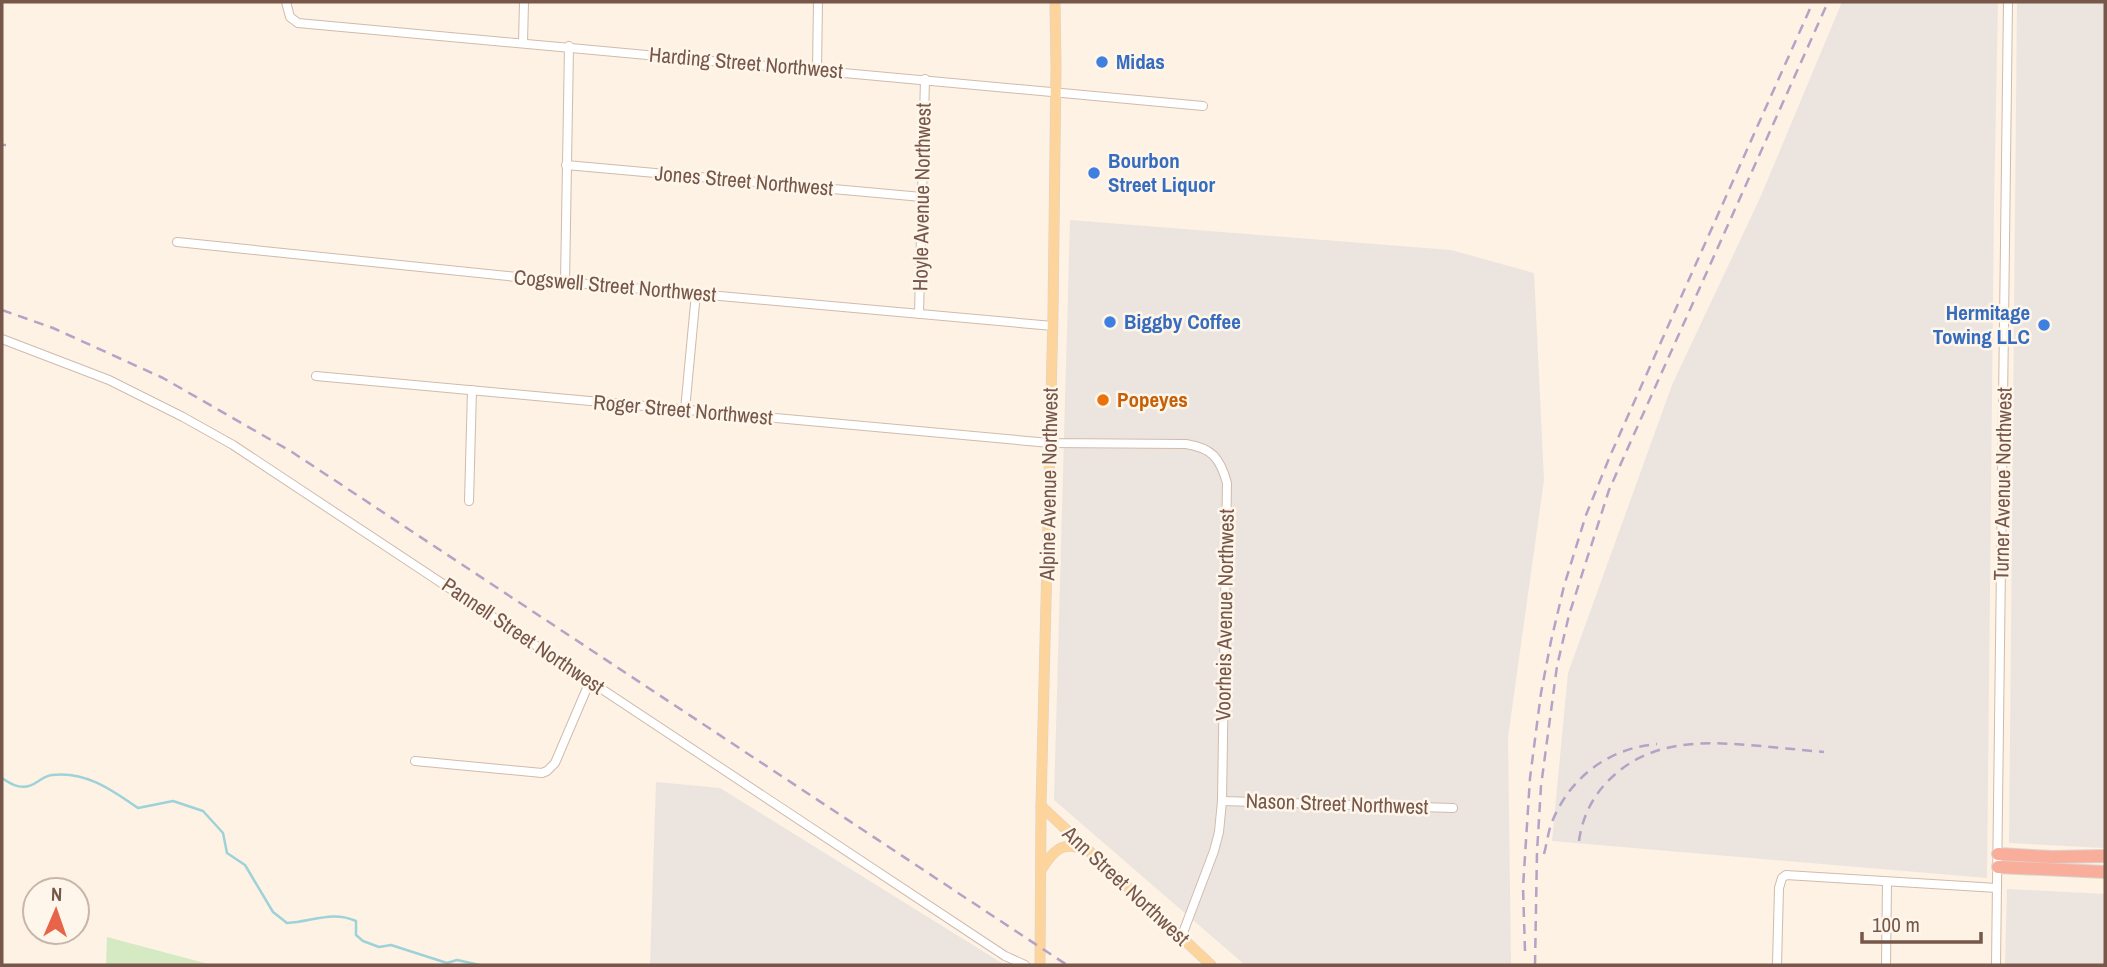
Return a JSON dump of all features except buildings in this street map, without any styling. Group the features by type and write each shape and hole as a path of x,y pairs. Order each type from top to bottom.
{"highway":[{"path":"1998,860 2105,856"},
{"path":"1998,860 2105,872"}],"main road":[{"name":"Alpine Avenue Northwest","path":"1040,965 1041,806 1053,326 1055,2"},
{"name":"Ann Street Northwest","path":"1041,806 1211,965"},
{"path":"1041,870 1052,854 1063,847 1077,847 1092,854"}],"street":[{"name":"Harding Street Northwest","path":"286,2 290,17 298,23 1203,106"},
{"path":"523,43 524,2"},
{"path":"817,69 818,2"},
{"name":"Turner Avenue Northwest","path":"1996,965 2008,2"},
{"path":"565,282 569,46"},
{"name":"Hoyle Avenue Northwest","path":"919,314 925,79"},
{"name":"Jones Street Northwest","path":"566,165 922,197"},
{"name":"Cogswell Street Northwest","path":"177,243 565,282 1053,326"},
{"path":"685,410 696,293"},
{"name":"Pannell Street Northwest","path":"2,339 109,380 233,445 995,949 1025,965"},
{"name":"Roger Street Northwest","path":"316,376 1050,443"},
{"path":"470,501 472,390"},
{"name":"Voorheis Avenue Northwest","path":"1050,443 1201,446 1214,455 1222,467 1227,483 1222,801 1219,832 1181,938"},
{"path":"415,761 547,771 555,763 590,681"},
{"name":"Nason Street Northwest","path":"1222,801 1453,808"},
{"path":"1777,965 1780,882 1786,875 1997,888"},
{"path":"1886,965 1887,882"}],"shaded area":[{"path":"1842,2 1998,2 1987,878 1552,841 1568,673 1672,385 1760,198"},
{"path":"2017,2 2105,2 2103,848 2009,843"},
{"path":"1070,220 1451,250 1534,273 1544,480 1508,737 1511,965 1245,965 1054,800"},
{"path":"656,782 720,788 1005,965 650,965"},
{"path":"2007,889 2105,894 2105,965 2005,965"}],"green space":[{"path":"107,937 212,965 106,965"}],"waterway":[{"path":"2,778 23,787 50,775 76,776 98,783 138,808 173,801 203,811 223,833 227,853 245,865 273,912 287,923 330,917 347,918 356,921 356,935 379,947 391,945 447,963 457,960 480,965"}],"railway":[{"path":"1525,951 1523,887 1530,778 1541,693 1564,586 1586,515 1610,456 1813,2"},
{"path":"1535,965 1541,786 1557,666 1569,615 1609,490 1828,2"},
{"path":"2,310 53,328 163,378 292,452 1067,965"},
{"path":"1579,841 1589,808 1609,780 1624,767 1657,751 1674,746 1711,743 1824,752"},
{"path":"1544,854 1551,826 1560,806 1580,779 1607,759 1639,747 1657,744"}],"place":[{"name":"Midas","path":"1102,62"},
{"name":"Bourbon Street Liquor","path":"1094,173"},
{"name":"Biggby Coffee","path":"1110,322"},
{"name":"Hermitage Towing LLC","path":"2044,325"},
{"name":"Popeyes","path":"1103,400"}]}
